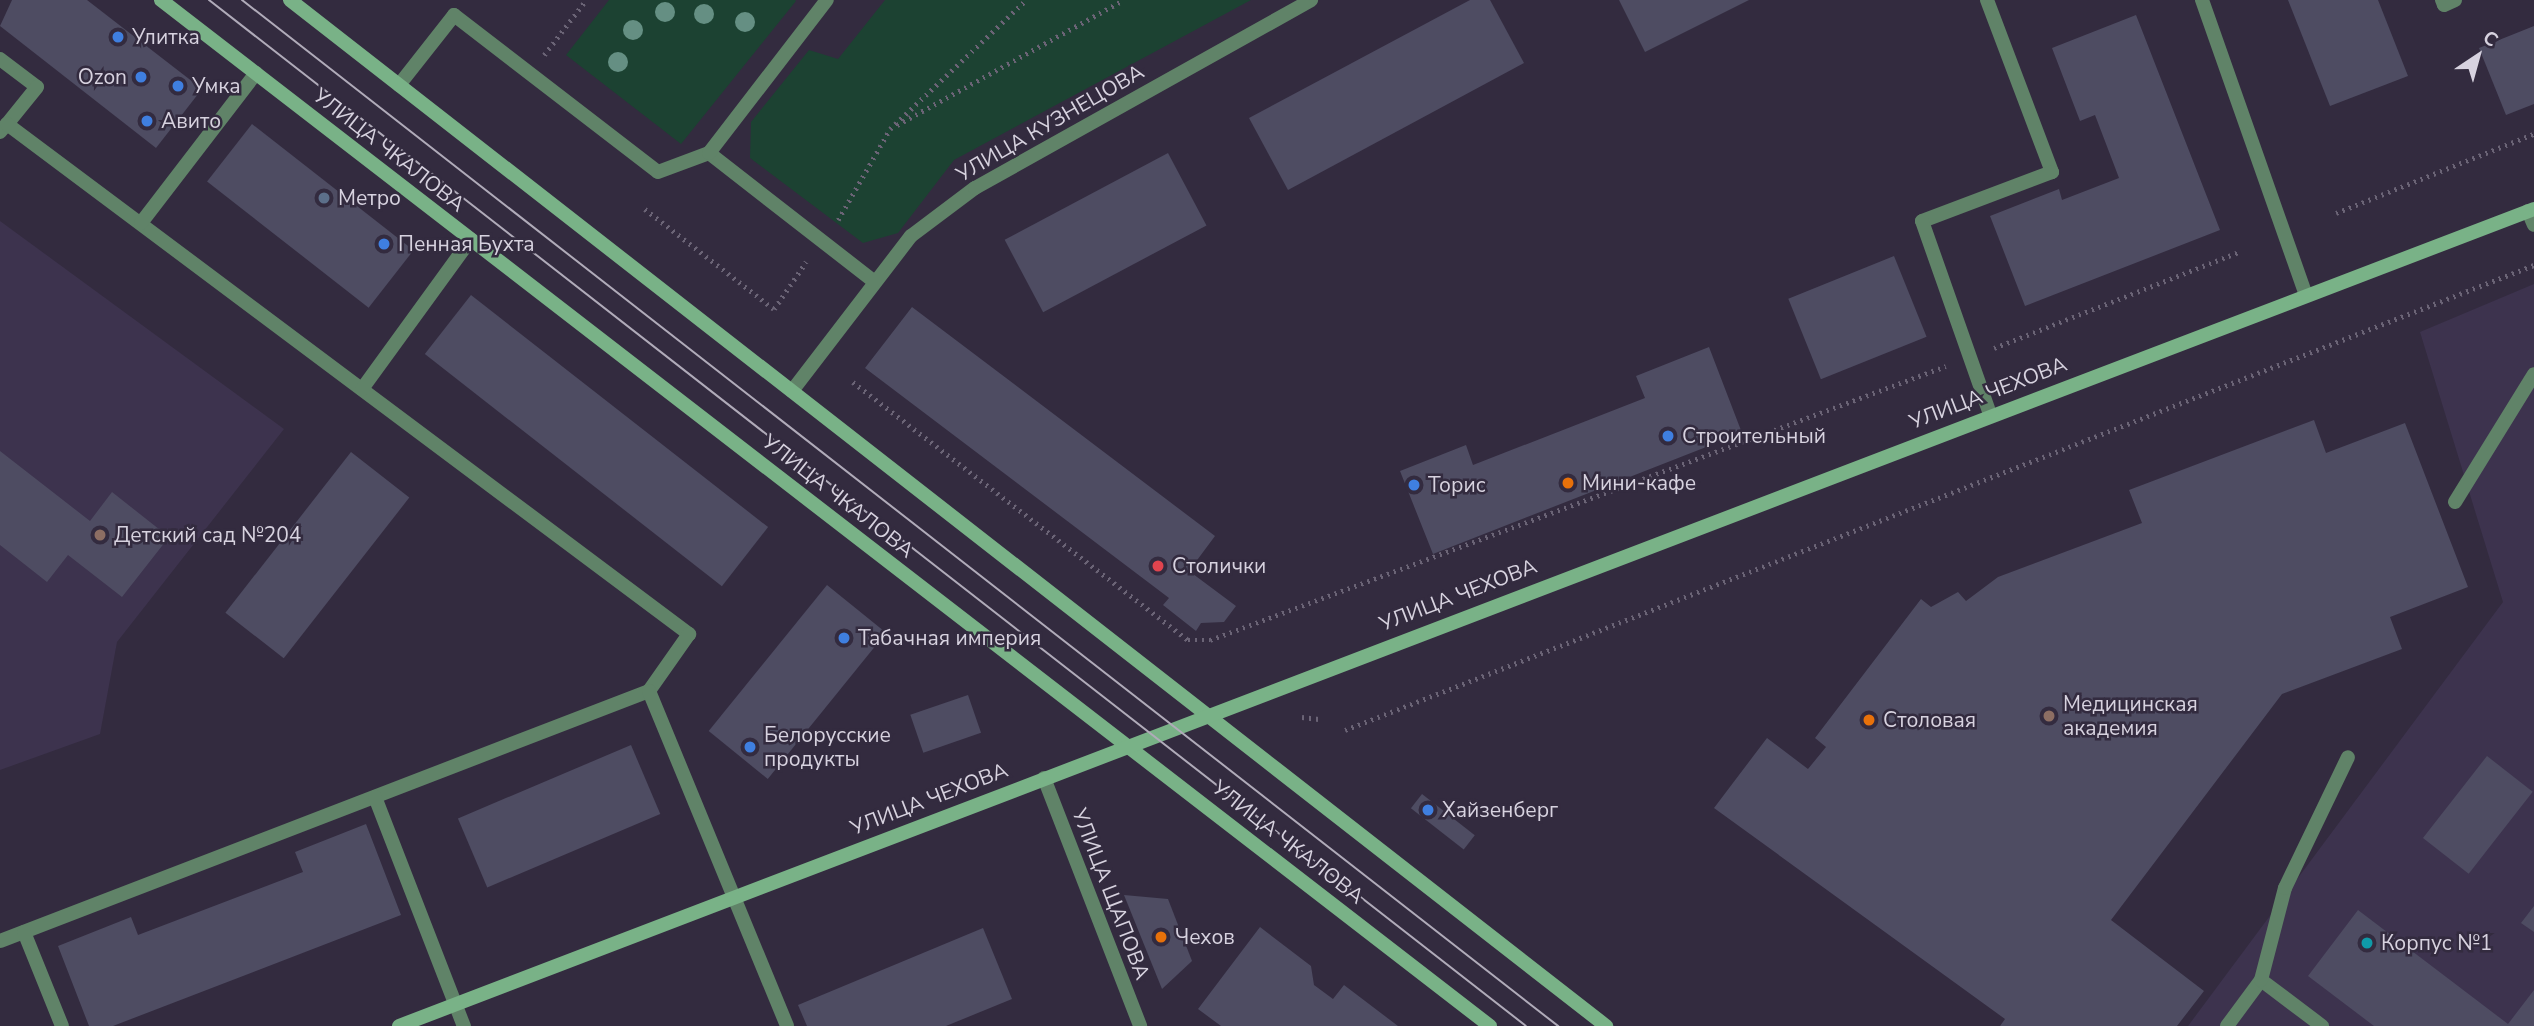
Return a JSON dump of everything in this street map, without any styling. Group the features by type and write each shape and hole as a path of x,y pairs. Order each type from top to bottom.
{"main road":[{"name":"УЛИЦА ЧКАЛОВА","path":"161,0 1490,1026"},
{"path":"290,0 1606,1026"},
{"name":"УЛИЦА ЧЕХОВА","path":"399,1026 1990,414 2531,210"}],"street":[{"path":"399,85 454,15 658,172 709,153 827,0"},
{"name":"УЛИЦА КУЗНЕЦОВА","path":"792,391 911,236 975,188 1311,0"},
{"path":"1987,0 2052,172 1922,220 1973,356 1990,414"},
{"path":"2202,0 2306,295"},
{"path":"2442,0 2444,5 2455,0"},
{"path":"0,59 37,87 4,128 141,223 689,634 649,691 0,941"},
{"path":"141,223 256,73"},
{"path":"709,153 875,282"},
{"path":"2531,210 2534,225"},
{"path":"362,388 471,239"},
{"path":"2455,502 2534,374"},
{"path":"649,691 731,898 787,1026"},
{"path":"2227,1026 2261,979 2285,888 2348,757"},
{"name":"УЛИЦА ЩАПОВА","path":"1044,778 1140,1026"},
{"path":"374,797 464,1026"},
{"path":"24,932 62,1026"},
{"path":"2261,979 2322,1026"}],"path":[{"path":"529,74 586,0"},
{"path":"836,224 890,129 1027,0"},
{"path":"890,129 1123,0"},
{"path":"2336,213 2534,134"},
{"path":"645,209 774,309 808,259"},
{"path":"853,382 1188,640 1210,640 1973,356 2239,252"},
{"path":"1345,730 2534,265"},
{"path":"1302,717 1319,719"}],"shaded area":[{"name":"Детский сад №204","path":"0,221 284,429 117,642 100,734 0,770"},
{"path":"2534,284 2534,1026 2188,1026 2503,602 2420,332"}],"green space":[{"path":"609,0 796,1 681,144 566,55"},
{"path":"885,0 1251,0 954,160 898,233 863,243 750,158 751,122 809,50 838,59"}],"building":[{"path":"12,0 87,0 202,89 156,148 0,26"},
{"path":"1470,0 1490,0 1524,63 1288,190 1249,118"},
{"path":"1619,0 1749,0 1645,52"},
{"path":"2288,0 2378,0 2408,76 2330,106"},
{"path":"2136,15 2220,230 2025,306 1990,216 2059,189 2062,200 2119,178 2095,115 2080,121 2052,48"},
{"path":"2534,26 2534,104 2506,115 2479,48"},
{"path":"252,124 414,250 369,308 207,182"},
{"path":"1168,153 1206,225 1043,312 1005,240"},
{"path":"1894,256 1927,337 1821,379 1788,299"},
{"path":"471,295 768,527 722,586 425,354"},
{"path":"912,307 1215,536 1189,571 1236,606 1224,622 1201,623 1196,631 1163,605 1169,598 865,368"},
{"path":"1709,347 1742,433 1433,554 1400,471 1466,445 1473,465 1645,398 1636,376"},
{"name":"Медицинская академия","path":"2314,420 2326,453 2405,423 2468,587 2390,617 2402,649 2282,694 2111,920 2204,991 2177,1026 2000,1026 2005,1019 1714,808 1767,738 1808,769 1826,747 1815,738 1921,599 1931,607 1958,592 1966,601 1998,577 2142,523 2129,490"},
{"name":"Детский сад №204","path":"0,451 90,521 112,492 169,537 122,597 68,555 47,582 0,545"},
{"path":"351,452 409,498 284,658 225,613"},
{"path":"827,585 886,633 768,779 709,731"},
{"path":"968,695 981,733 923,753 910,715"},
{"path":"631,745 660,814 487,887 458,818"},
{"path":"2487,756 2533,792 2469,874 2423,838"},
{"path":"1422,794 1475,835 1464,849 1411,808"},
{"path":"366,824 401,915 113,1026 89,1026 58,946 131,917 138,935 303,872 295,852"},
{"path":"1124,895 1168,899 1192,961 1162,989"},
{"name":"Корпус №1","path":"2534,906 2534,932 2521,923"},
{"name":"Корпус №1","path":"2358,910 2508,1024 2534,990 2534,1026 2374,1026 2308,976"},
{"path":"1260,927 1311,966 1314,985 1333,999 1344,985 1398,1026 1221,1026 1198,1009"},
{"path":"983,928 1012,999 946,1026 807,1026 798,1005"}],"tram line":[{"path":"209,0 1526,1026"},
{"path":"242,0 1558,1026"}],"place":[{"name":"Улитка","path":"118,37"},
{"name":"Ozon","path":"141,77"},
{"name":"Умка","path":"178,86"},
{"name":"Авито","path":"147,121"},
{"name":"Метро","path":"324,198"},
{"name":"Пенная Бухта","path":"384,244"},
{"name":"Строительный","path":"1668,436"},
{"name":"Мини-кафе","path":"1568,483"},
{"name":"Торис","path":"1414,485"},
{"name":"Детский сад №204","path":"100,535"},
{"name":"Столички","path":"1158,566"},
{"name":"Табачная империя","path":"844,638"},
{"name":"Медицинская академия","path":"2049,716"},
{"name":"Столовая","path":"1869,720"},
{"name":"Белорусские продукты","path":"750,747"},
{"name":"Хайзенберг","path":"1428,810"},
{"name":"Чехов","path":"1161,937"},
{"name":"Корпус №1","path":"2367,943"}]}
